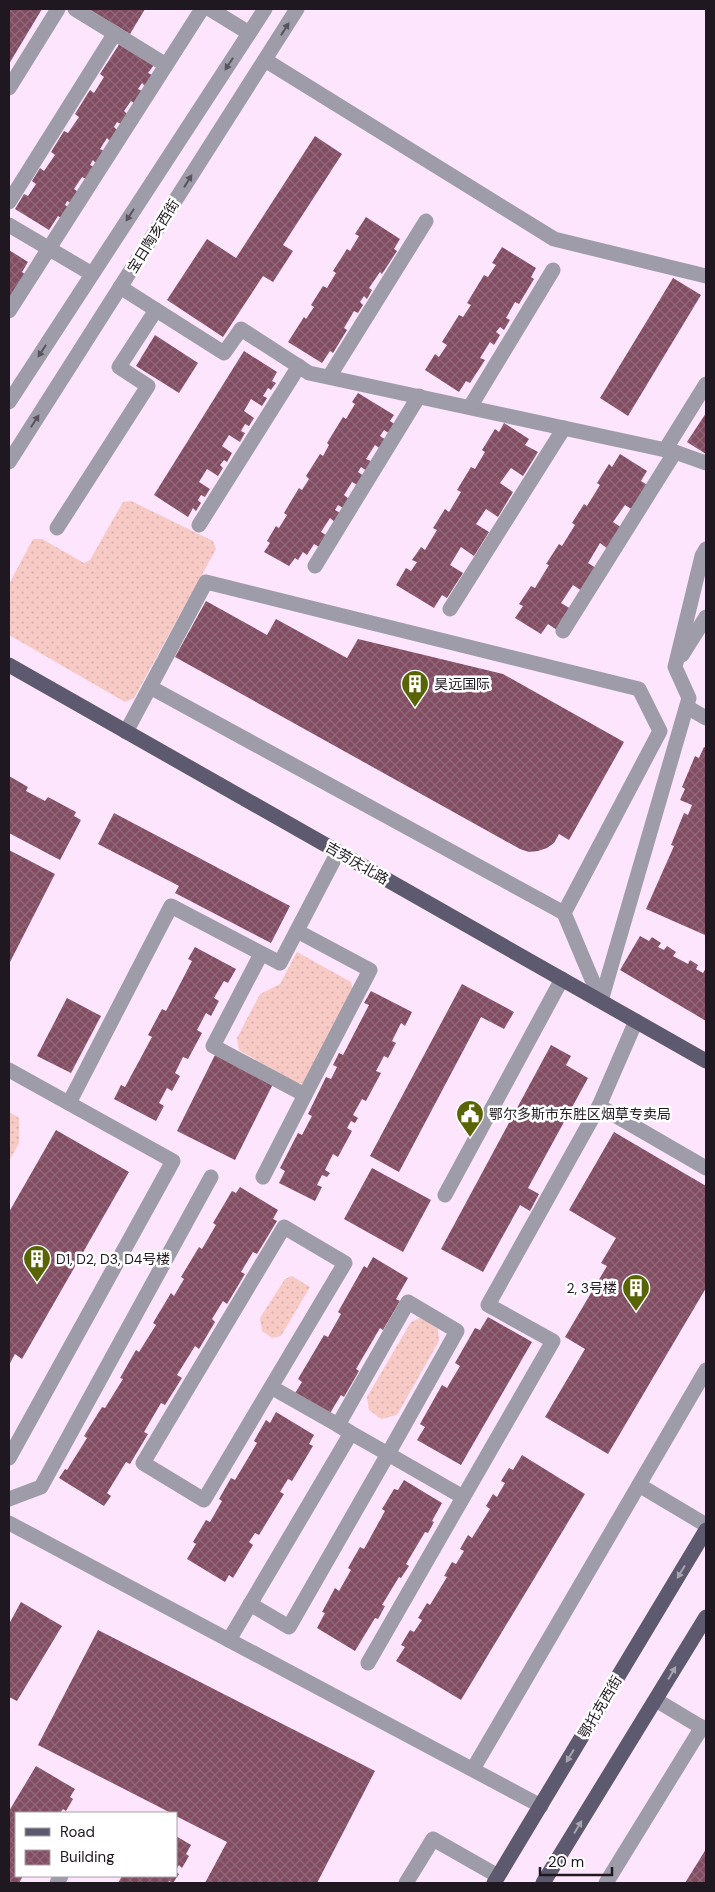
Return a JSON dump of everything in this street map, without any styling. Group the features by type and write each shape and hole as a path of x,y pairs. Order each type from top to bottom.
{"main road":[{"name":"吉劳庆北路","path":"9,665 706,1061"},
{"name":"鄂托克西街","path":"496,1880 706,1530"},
{"path":"543,1883 706,1617"}],"street":[{"path":"9,88 58,9"},
{"path":"75,9 166,65"},
{"path":"9,311 202,9"},
{"path":"210,9 249,33"},
{"path":"9,402 265,9"},
{"name":"宝日陶亥西街","path":"9,462 297,9"},
{"path":"9,202 115,34"},
{"path":"265,60 554,239 706,276"},
{"path":"329,377 426,221"},
{"path":"9,225 92,274"},
{"path":"470,407 553,270"},
{"path":"120,287 224,353 241,329 309,373 670,451 706,463"},
{"path":"57,528 148,386 119,368 156,310"},
{"path":"199,525 299,366"},
{"path":"562,631 670,451 706,384"},
{"path":"315,566 419,396"},
{"path":"450,609 564,428"},
{"path":"602,1001 687,707 689,698 675,667 702,556 706,549"},
{"path":"126,732 206,582 639,689 660,731 564,913"},
{"path":"675,667 706,617"},
{"path":"150,688 564,913 602,1001"},
{"path":"687,707 706,718"},
{"path":"69,1103 171,906 280,963 338,852"},
{"path":"263,1176 370,970 297,931"},
{"path":"261,954 213,1046 305,1095"},
{"path":"445,1195 562,979"},
{"path":"368,1662 553,1341 488,1305 598,1106 636,1021"},
{"path":"9,1070 173,1161 9,1458"},
{"path":"598,1106 706,1168"},
{"path":"9,1499 41,1487 212,1177"},
{"path":"284,1227 345,1263 271,1387 204,1500 143,1464 284,1227"},
{"path":"229,1640 344,1429 408,1302 457,1331 289,1627 250,1604"},
{"path":"473,1769 706,1370"},
{"path":"271,1387 463,1497"},
{"path":"639,1485 706,1525"},
{"path":"9,1523 541,1806"},
{"path":"606,1883 704,1728 656,1700"},
{"path":"406,1883 432,1839 496,1880"}],"shaded area":[{"path":"131,501 213,541 216,549 134,698 125,702 9,635 9,584 33,539 42,539 84,563 90,560 123,502"},
{"path":"297,952 351,982 354,994 306,1082 297,1084 239,1050 237,1038 260,994 280,984"},
{"path":"9,1112 19,1118 19,1143 9,1161"},
{"path":"292,1276 310,1287 281,1336 272,1338 262,1331 260,1318 285,1279"},
{"path":"422,1317 438,1329 439,1341 397,1415 381,1419 369,1410 367,1397 411,1322"}],"building":[{"path":"9,9 42,9 9,64"},
{"path":"88,9 145,9 130,34"},
{"path":"120,43 154,65 148,73 152,75 145,86 142,83 138,89 142,91 134,103 131,101 124,111 127,114 121,124 117,122 114,127 117,130 110,141 107,138 100,149 104,151 96,163 93,160 90,165 94,167 86,179 82,177 74,189 78,192 71,203 67,201 65,205 68,207 61,218 58,216 49,230 15,209 24,194 28,196 36,184 32,181 40,168 44,171 55,155 51,152 64,131 68,133 79,117 75,114 90,90 94,93 104,77 100,74"},
{"path":"315,136 342,154 283,245 293,251 273,282 263,276 223,337 167,300 207,239 236,258"},
{"path":"366,217 400,239 394,249 397,251 382,274 380,272 369,288 372,290 367,299 364,296 360,302 363,305 358,313 354,311 344,328 347,330 333,353 330,351 322,363 288,342 304,317 306,319 314,307 311,305 323,286 327,288 336,273 333,271 347,249 350,251 359,236 355,234"},
{"path":"502,247 536,268 531,277 534,279 519,304 515,302 506,318 510,320 504,330 500,327 496,332 500,335 494,345 490,342 480,358 485,360 470,383 466,381 459,392 425,370 435,354 439,357 447,345 442,342 459,315 463,317 471,305 467,303 484,275 488,277 496,265 492,263"},
{"path":"9,250 28,262 22,272 26,275 9,302"},
{"path":"673,278 701,295 628,416 600,398"},
{"path":"155,335 198,363 179,393 136,366"},
{"path":"244,351 277,372 272,381 276,383 271,390 268,388 263,396 267,398 262,406 251,399 244,411 254,418 249,426 245,424 241,431 245,433 240,442 229,435 222,446 232,453 227,462 224,460 220,465 223,468 218,476 207,469 199,482 210,489 205,497 201,495 198,500 201,503 196,511 193,508 188,517 154,495"},
{"path":"358,393 394,415 390,421 396,425 390,434 384,430 380,436 386,440 381,449 375,445 366,459 373,462 367,471 361,467 358,472 365,477 359,486 352,482 344,495 350,500 345,509 338,505 335,510 342,514 336,523 330,518 321,532 328,536 321,548 314,544 307,555 303,552 298,560 295,558 289,566 264,552 270,543 267,541 276,526 279,528 287,515 284,513 299,488 302,490 309,479 306,476 320,454 323,456 329,445 327,443 343,417 346,419 355,404 352,402"},
{"path":"706,413 706,454 687,442"},
{"path":"504,423 529,439 525,445 538,452 523,476 511,468 500,483 513,492 498,517 486,509 476,524 489,532 474,556 461,547 450,565 463,573 447,598 442,595 434,608 396,585 406,568 411,571 417,562 412,560 421,547 425,550 437,530 433,528 445,509 449,512 461,492 457,490 471,467 475,469 485,452 482,450 495,429 499,432"},
{"path":"620,454 647,471 641,481 649,486 633,510 625,505 613,522 622,528 608,549 600,543 588,563 596,568 582,591 573,585 561,603 571,609 557,630 548,624 541,634 515,618 523,606 519,604 531,586 535,588 549,565 546,564 559,544 562,546 575,525 572,523 584,504 587,506 600,485 597,483 609,464 612,467"},
{"name":"昊远国际","path":"206,601 267,635 276,619 347,658 358,639 503,674 624,742 569,840 559,834 554,843 547,848 529,852 520,849 175,657"},
{"path":"704,747 706,748 705,935 646,909 674,846 671,845 684,813 688,815 692,805 680,800 685,789 682,787 695,756 699,758"},
{"path":"9,776 28,787 26,791 45,801 48,797 76,812 74,816 81,820 60,860 9,833"},
{"path":"114,813 290,906 271,943 175,893 179,886 98,844"},
{"path":"9,850 55,874 9,964"},
{"path":"640,936 649,941 652,937 661,943 658,947 664,950 667,946 676,952 673,956 688,964 690,960 698,965 696,969 703,973 706,968 706,1021 620,970"},
{"path":"195,947 236,969 228,983 224,981 214,998 219,1001 211,1016 206,1013 197,1030 202,1033 188,1059 183,1057 175,1073 180,1076 172,1091 167,1088 159,1103 164,1106 156,1121 114,1099 121,1085 125,1087 152,1037 148,1035 162,1009 166,1011 192,961 188,959"},
{"path":"462,984 514,1012 504,1029 481,1017 399,1172 370,1156"},
{"path":"371,991 412,1012 405,1026 401,1023 392,1041 396,1043 388,1058 384,1056 376,1071 381,1073 366,1101 362,1099 353,1115 358,1118 355,1123 351,1121 347,1128 352,1131 338,1157 333,1154 325,1170 330,1173 327,1177 322,1175 317,1185 322,1187 315,1201 279,1183 285,1171 280,1168 298,1133 302,1135 312,1116 308,1114 326,1077 331,1079 337,1067 333,1065 339,1053 343,1055 369,1005 364,1003"},
{"path":"67,998 101,1016 71,1073 37,1056"},
{"path":"551,1045 571,1056 566,1065 588,1078 528,1188 539,1194 530,1211 520,1205 483,1272 441,1249"},
{"path":"215,1055 273,1084 235,1160 177,1131"},
{"name":"D1, D2, D3, D4号楼","path":"56,1130 129,1172 22,1359 15,1354 9,1365 9,1212"},
{"name":"2, 3号楼","path":"614,1132 706,1186 706,1288 608,1454 545,1417 585,1349 565,1337 607,1266 601,1263 616,1238 569,1210"},
{"path":"372,1168 431,1200 403,1252 344,1219"},
{"path":"240,1187 278,1210 273,1219 277,1221 257,1254 253,1252 241,1272 245,1274 227,1304 223,1301 212,1319 215,1322 199,1349 195,1346 177,1375 182,1378 165,1405 161,1403 144,1432 148,1434 130,1464 126,1462 107,1493 111,1496 104,1506 59,1478 65,1469 67,1470 87,1438 84,1436 102,1407 105,1408 123,1379 120,1378 136,1350 139,1352 156,1325 153,1323 171,1293 174,1296 184,1279 181,1277 199,1247 202,1249 216,1225 213,1223 232,1191 236,1193"},
{"path":"373,1257 408,1278 396,1299 400,1301 383,1330 380,1328 356,1369 359,1371 344,1397 341,1395 329,1415 294,1395 302,1382 298,1379 324,1335 328,1337 341,1314 338,1312 364,1266 367,1268"},
{"path":"488,1317 532,1342 461,1465 417,1440 425,1427 420,1424 442,1385 447,1388 460,1366 455,1363 475,1328 480,1330"},
{"path":"276,1412 314,1435 309,1444 313,1446 292,1481 288,1479 280,1492 284,1494 259,1535 255,1533 249,1542 253,1545 233,1578 229,1575 225,1582 187,1559 196,1544 193,1542 206,1520 210,1522 222,1501 219,1499 231,1478 235,1480 257,1443 254,1441 266,1420 270,1423"},
{"path":"522,1455 585,1494 461,1700 396,1661 405,1647 401,1645 410,1630 414,1632 422,1620 418,1618 427,1603 430,1605 447,1577 444,1576 452,1562 456,1564 464,1551 460,1549 468,1535 472,1538 490,1509 486,1506 493,1494 497,1497 505,1483 501,1481 509,1468 513,1470"},
{"path":"404,1480 442,1503 428,1533 425,1532 406,1564 409,1566 401,1578 399,1577 382,1605 385,1606 378,1619 375,1618 355,1651 317,1628 325,1613 322,1612 335,1588 339,1591 351,1570 348,1568 360,1547 364,1549 385,1511 382,1509 394,1489 398,1490"},
{"path":"21,1602 62,1626 17,1701 9,1697 9,1624"},
{"path":"98,1630 375,1771 317,1883 205,1883 227,1842 178,1817 178,1812 169,1812 38,1745"},
{"path":"36,1766 75,1789 70,1797 73,1799 66,1811 63,1809 61,1812 15,1812 15,1877 22,1877 19,1883 9,1883 9,1811"},
{"path":"178,1837 191,1845 186,1854 189,1856 182,1868 179,1865 178,1867"},
{"path":"706,1849 706,1883 685,1883"},
{"path":"121,1877 177,1877 173,1883 169,1881 168,1883 118,1883"}],"place":[{"name":"昊远国际","path":"415,708"},
{"name":"鄂尔多斯市东胜区烟草专卖局","path":"470,1138"},
{"name":"D1, D2, D3, D4号楼","path":"37,1283"},
{"name":"2, 3号楼","path":"636,1312"}]}
